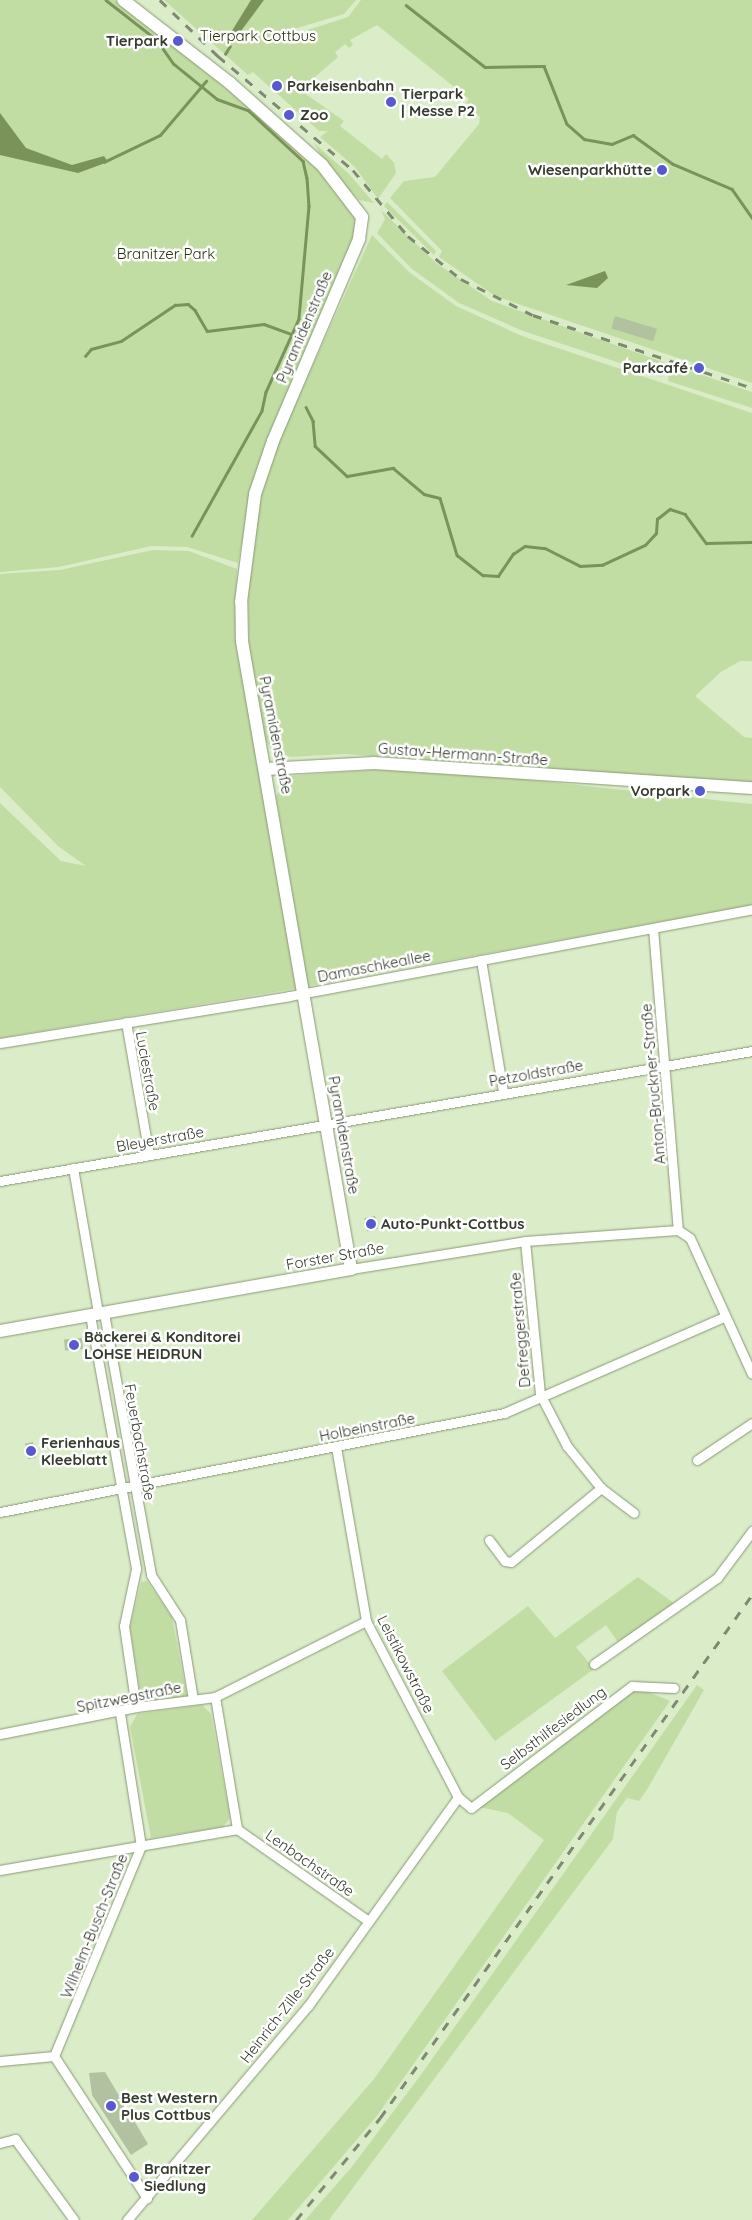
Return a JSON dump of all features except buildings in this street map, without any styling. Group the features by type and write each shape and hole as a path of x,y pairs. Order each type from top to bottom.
{"main road":[{"name":"Pyramidenstraße","path":"123,0 230,83 322,165 355,203 363,224 273,441 247,529 240,602 242,641 266,769 351,1269"},
{"name":"Gustav-Hermann-Straße","path":"266,769 374,763 658,784 752,788"},
{"name":"Gustav-Hermann-Straße","path":"658,784 752,796"},
{"name":"Forster Straße","path":"0,1331 351,1269"}],"street":[{"name":"Damaschkeallee","path":"0,1043 304,993 752,909"},
{"name":"Anton-Bruckner-Straße","path":"653,928 682,1231 752,1374"},
{"path":"482,960 502,1092"},
{"name":"Luciestraße","path":"126,1022 149,1155"},
{"name":"Petzoldstraße","path":"326,1124 502,1092 752,1051"},
{"name":"Bleyerstraße","path":"0,1181 326,1124"},
{"name":"Feuerbachstraße","path":"73,1168 136,1569 124,1626 136,1707"},
{"name":"Forster Straße","path":"351,1269 525,1241 682,1231"},
{"name":"Defreggerstraße","path":"525,1241 540,1394 567,1446 601,1488 634,1513"},
{"name":"Feuerbachstraße","path":"97,1314 151,1575 180,1620 193,1699"},
{"name":"Holbeinstraße","path":"0,1512 133,1485 336,1448 504,1413 540,1394 724,1317"},
{"path":"697,1460 752,1422"},
{"name":"Leistikowstraße","path":"336,1448 366,1621 458,1797"},
{"path":"490,1540 505,1561 511,1562 601,1488"},
{"name":"Selbsthilfesiedlung","path":"594,1664 716,1578 752,1531"},
{"name":"Spitzwegstraße","path":"0,1734 120,1714 136,1707 215,1697 366,1621"},
{"name":"Selbsthilfesiedlung","path":"458,1797 470,1808 632,1686 674,1688"},
{"path":"0,1870 238,1829 215,1697"},
{"name":"Wilhelm-Busch-Straße","path":"54,2056 141,1846 120,1714"},
{"name":"Heinrich-Zille-Straße","path":"127,2220 308,2006 367,1920 458,1797"},
{"name":"Lenbachstraße","path":"238,1829 367,1920"},
{"path":"0,2061 54,2056 147,2198"},
{"path":"0,2142 15,2139 74,2220"}],"green space":[{"name":"Branitzer Park","path":"0,0 115,0 196,62 319,168 355,213 355,237 251,492 238,563 187,547 151,546 59,567 0,572"},
{"name":"Tierpark Cottbus","path":"164,0 356,0 344,14 294,29 295,34 348,17 361,0 752,0 752,383 495,296 439,257 442,251 390,198 404,181 435,177 479,124 480,117 466,103 469,99 377,25 350,40 353,45 349,48 345,44 335,52 338,57 300,90 344,121 340,126 382,159 386,154 394,163 396,173 378,199 355,167 320,137 328,131 319,131 253,72 248,75"},
{"path":"314,143 349,174 374,203 359,200 328,168"},
{"path":"387,202 436,251 434,255 384,206"},
{"path":"381,210 435,262 492,301 666,363 662,377 523,331 459,303 412,269 377,233 385,219"},
{"path":"372,235 409,272 456,306 522,336 752,413 752,661 740,661 721,672 695,696 744,737 752,738 752,783 345,754 290,757 272,750 264,738 249,646 248,570 258,506 278,442"},
{"path":"670,364 752,392 752,408 668,381"},
{"path":"153,550 189,551 237,569 235,638 299,988 0,1038 0,803 61,861 86,866 58,846 0,787 0,574 60,570"},
{"path":"372,770 457,772 752,804 752,905 308,986 276,796 290,776"},
{"path":"638,1577 675,1604 620,1645 606,1625 576,1647 594,1669 495,1741 442,1671 528,1606 555,1638"},
{"path":"147,1581 172,1617 187,1696 142,1704 130,1627 141,1582"},
{"path":"697,1685 704,1690 648,1788 639,1801 627,1798 617,1812 613,1839 329,2220 305,2220 351,2168 420,2076"},
{"path":"644,1690 670,1701 376,2117 288,2220 252,2220 374,2079 544,1840 508,1813 479,1807 634,1691"},
{"path":"202,1705 211,1714 230,1818 223,1827 151,1838 130,1727 137,1714"}],"shaded area":[{"path":"251,0 264,0 230,46 225,42"},
{"path":"0,113 26,148 72,165 104,156 108,162 78,173 0,155"},
{"path":"605,271 608,278 597,288 566,285"}],"waterway":[{"path":"106,0 157,40 174,64 217,99 248,110 303,161 307,178 309,206 299,319 266,392 262,411 192,536"},
{"path":"406,5 485,67 544,66 567,124 584,139 612,144 633,135 673,164 732,189 752,218"},
{"path":"225,54 230,46"},
{"path":"104,162 160,135 206,81"},
{"path":"85,356 91,349 121,341 175,305 188,304 195,310 207,331 264,324 291,334"},
{"path":"306,407 313,421 315,446 347,476 393,468 424,494 440,498 457,555 483,575 498,576 513,554 525,546 545,548 580,566 602,565 645,545 656,533 657,519 670,509 685,514 706,543 752,542"}],"railway":[{"path":"160,0 218,56 353,170 408,236 461,279 533,315 752,388"},
{"path":"296,2220 380,2118 752,1595"}],"place":[{"name":"Tierpark","path":"178,41"},
{"name":"Parkeisenbahn","path":"277,86"},
{"name":"Tierpark | Messe P2","path":"391,102"},
{"name":"Zoo","path":"289,115"},
{"name":"Wiesenparkhütte","path":"662,170"},
{"name":"Parkcafé","path":"699,368"},
{"name":"Vorpark","path":"700,791"},
{"name":"Auto-Punkt-Cottbus","path":"371,1224"},
{"name":"Bäckerei & Konditorei LOHSE HEIDRUN","path":"74,1345"},
{"name":"Ferienhaus Kleeblatt","path":"31,1451"},
{"name":"Best Western Plus Cottbus","path":"111,2106"},
{"name":"Branitzer Siedlung","path":"134,2177"}]}
